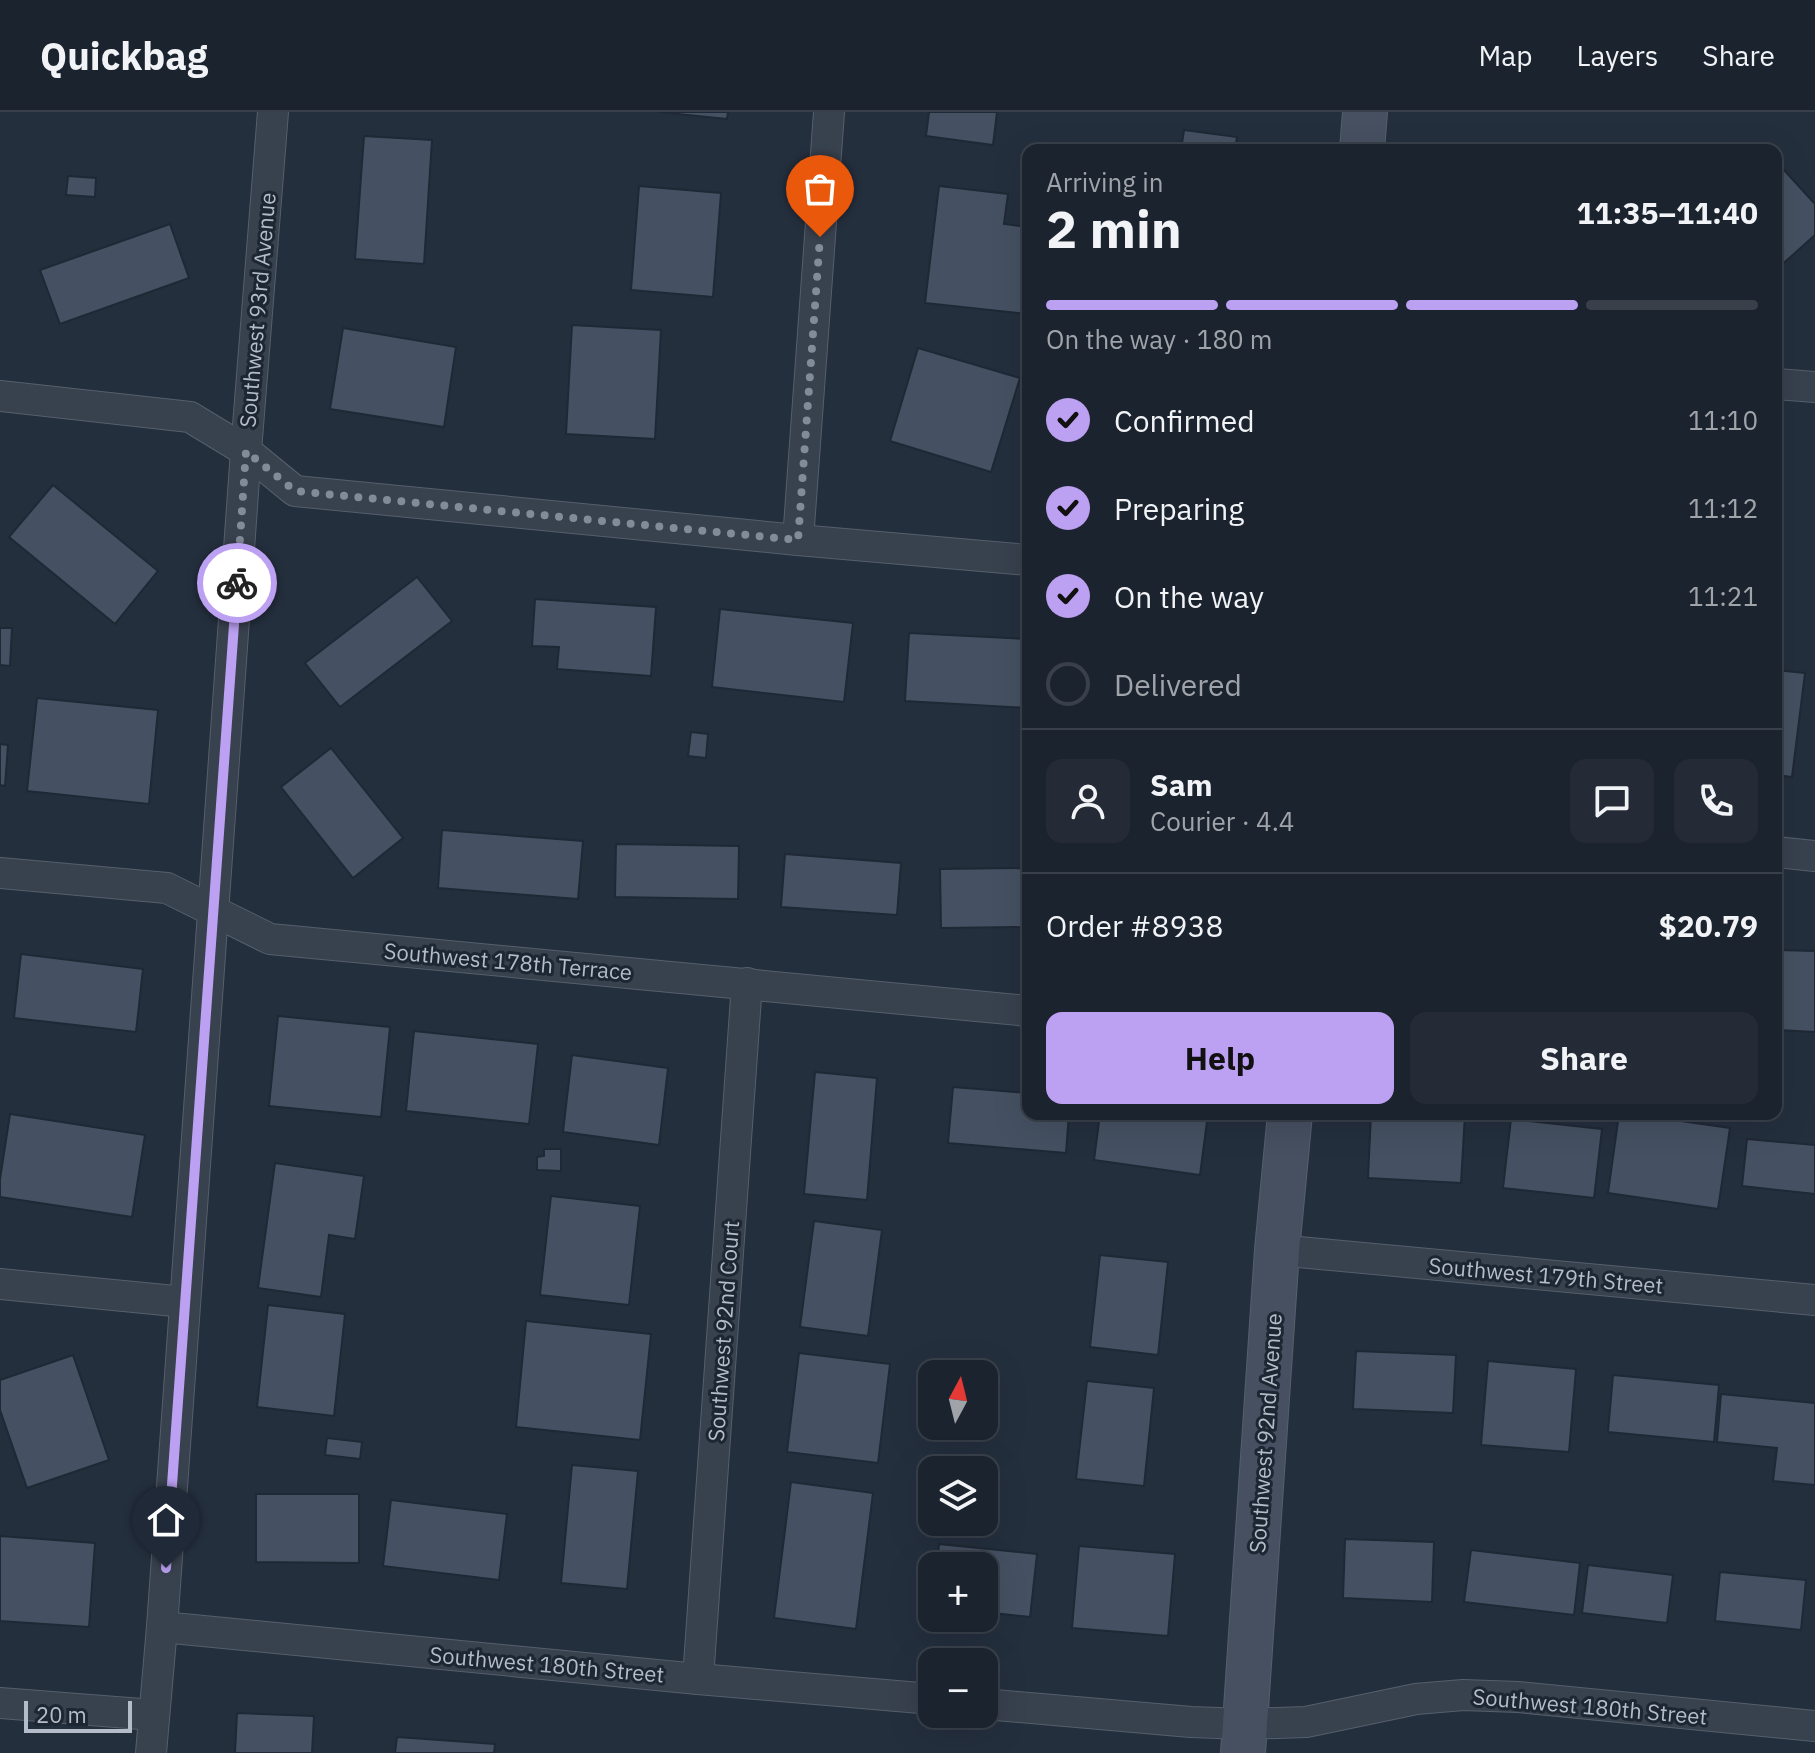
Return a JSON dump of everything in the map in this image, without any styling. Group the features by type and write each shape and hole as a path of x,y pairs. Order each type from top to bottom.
{"street":[{"name":"Southwest 93rd Avenue","path":"151,1753 273,112"},
{"path":"798,540 829,112"},
{"path":"1362,144 1365,112"},
{"path":"1782,384 1815,387"},
{"path":"0,396 190,417 246,451 295,491 1022,559"},
{"path":"1782,853 1815,856"},
{"name":"Southwest 178th Terrace","path":"0,873 167,888 270,939 1022,1010"},
{"name":"Southwest 92nd Court","path":"698,1679 747,983"},
{"name":"Southwest 92nd Avenue","path":"1244,1739 1277,1250 1289,1120"},
{"name":"Southwest 179th Street","path":"1277,1250 1815,1300"},
{"path":"0,1284 185,1302"},
{"name":"Southwest 180th Street","path":"162,1627 918,1698"},
{"name":"Southwest 180th Street","path":"998,1705 1191,1722 1244,1739 1306,1722 1416,1699 1463,1695 1518,1697 1815,1726"},
{"path":"0,1703 154,1715"}],"building":[{"path":"658,112 728,112 727,119"},
{"path":"929,112 997,112 993,145 926,136"},
{"path":"1184,130 1237,137 1236,144 1182,144"},
{"path":"364,136 432,140 424,264 355,259"},
{"path":"1784,170 1815,204 1815,235 1782,265"},
{"path":"68,176 96,178 95,197 66,195"},
{"path":"639,186 721,193 713,297 631,290"},
{"path":"939,186 1008,194 1004,224 1022,226 1022,313 925,303"},
{"path":"170,224 189,278 60,324 40,270"},
{"path":"572,325 661,330 655,439 566,434"},
{"path":"343,328 456,347 444,427 330,409"},
{"path":"918,348 1020,378 991,472 890,441"},
{"path":"53,485 158,571 115,624 9,537"},
{"path":"417,577 452,621 340,707 305,663"},
{"path":"535,599 656,607 651,676 557,669 559,647 532,646"},
{"path":"720,609 853,623 844,702 712,687"},
{"path":"0,628 12,628 10,666 0,665"},
{"path":"909,633 1022,639 1022,708 905,701"},
{"path":"1782,671 1805,673 1792,777 1782,776"},
{"path":"37,698 158,710 149,804 27,791"},
{"path":"691,732 708,734 706,758 688,756"},
{"path":"0,744 8,745 5,786 0,785"},
{"path":"331,748 403,838 353,878 281,787"},
{"path":"442,830 583,841 578,899 438,888"},
{"path":"616,844 739,846 738,899 615,897"},
{"path":"785,854 901,863 897,915 781,907"},
{"path":"1022,868 1022,927 941,928 940,869"},
{"path":"1782,950 1815,951 1815,1032 1782,1030"},
{"path":"21,954 143,969 136,1032 14,1018"},
{"path":"278,1016 390,1027 381,1117 269,1106"},
{"path":"414,1031 538,1044 529,1124 406,1111"},
{"path":"572,1055 668,1068 659,1145 563,1132"},
{"path":"815,1072 877,1078 867,1200 804,1194"},
{"path":"953,1087 1022,1093 1022,1120 1069,1120 1066,1153 948,1143"},
{"path":"10,1114 145,1135 132,1217 0,1197"},
{"path":"1099,1120 1207,1120 1200,1175 1094,1160"},
{"path":"1371,1120 1465,1120 1461,1183 1368,1178"},
{"path":"1511,1120 1602,1129 1594,1198 1503,1188"},
{"path":"1618,1120 1674,1120 1730,1128 1718,1209 1608,1193"},
{"path":"1747,1139 1815,1145 1815,1194 1742,1186"},
{"path":"544,1149 561,1149 561,1171 537,1170 537,1157 544,1156"},
{"path":"275,1163 364,1176 355,1239 329,1235 321,1297 258,1288"},
{"path":"551,1196 640,1206 629,1305 540,1295"},
{"path":"814,1221 882,1230 868,1336 800,1327"},
{"path":"1100,1255 1168,1262 1158,1355 1090,1347"},
{"path":"268,1305 345,1314 334,1416 257,1407"},
{"path":"526,1321 651,1334 640,1440 516,1427"},
{"path":"1356,1351 1456,1355 1453,1413 1353,1409"},
{"path":"799,1353 890,1364 878,1463 787,1452"},
{"path":"73,1355 109,1460 27,1488 0,1410 0,1380"},
{"path":"1488,1361 1576,1369 1569,1452 1481,1445"},
{"path":"1613,1375 1719,1385 1714,1442 1608,1432"},
{"path":"1087,1381 1154,1388 1144,1486 1076,1479"},
{"path":"1721,1394 1815,1403 1815,1485 1773,1481 1777,1448 1717,1442"},
{"path":"327,1438 362,1442 360,1459 325,1455"},
{"path":"572,1465 638,1471 627,1589 561,1583"},
{"path":"791,1482 873,1493 856,1629 774,1618"},
{"path":"256,1494 359,1494 359,1563 256,1562"},
{"path":"391,1500 507,1514 499,1580 383,1566"},
{"path":"0,1536 95,1543 89,1627 0,1621"},
{"path":"1345,1539 1434,1542 1432,1602 1343,1598"},
{"path":"939,1544 1037,1554 1030,1617 998,1614 998,1552 938,1552"},
{"path":"1079,1546 1175,1554 1168,1636 1072,1628"},
{"path":"1471,1550 1580,1563 1574,1615 1464,1602"},
{"path":"1588,1565 1673,1575 1667,1623 1582,1613"},
{"path":"1720,1572 1806,1580 1801,1630 1715,1621"},
{"path":"237,1713 314,1716 312,1753 235,1753"},
{"path":"397,1737 495,1744 494,1753 395,1753"}],"way so far":[{"path":"237,583 246,451 295,491 798,540 820,237"}],"route":[{"path":"166,1568 237,583"}]}
